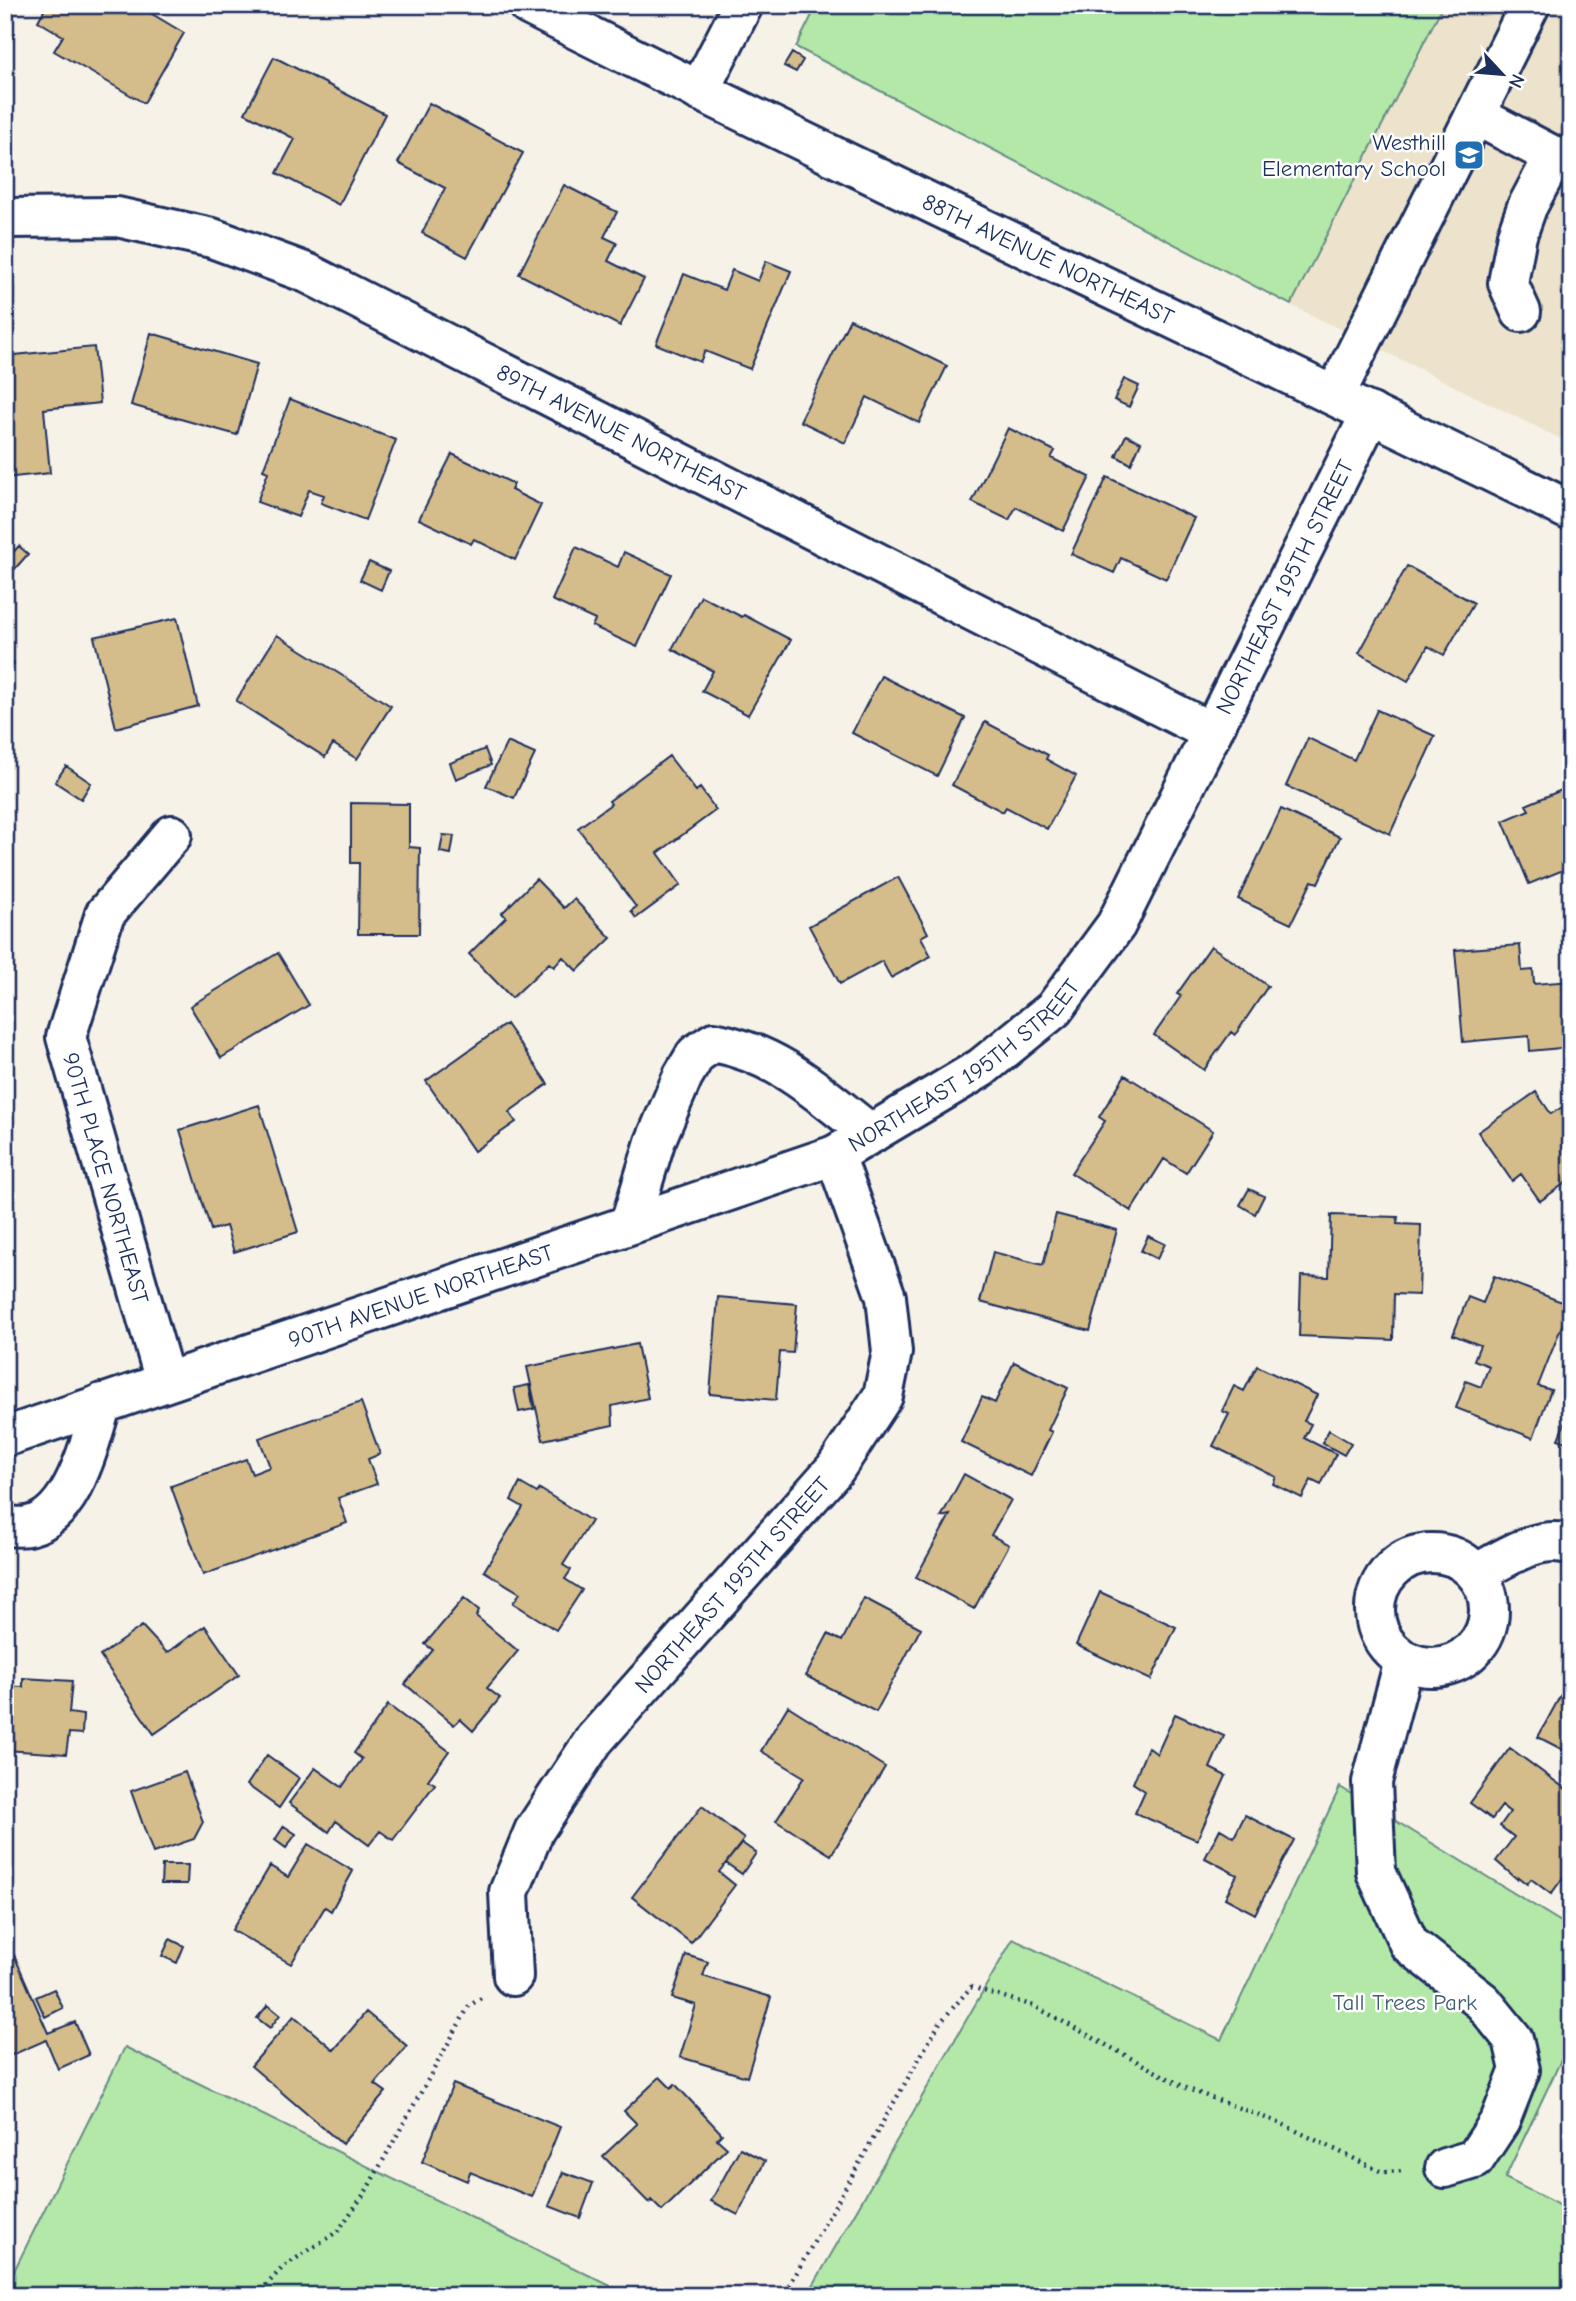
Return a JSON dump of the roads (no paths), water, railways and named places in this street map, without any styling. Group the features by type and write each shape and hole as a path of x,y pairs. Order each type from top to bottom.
{"street":[{"name":"88TH AVENUE NORTHEAST","path":"528,5 568,14 699,92 1335,395 1571,511"},
{"path":"699,92 743,5"},
{"path":"1335,395 1530,5"},
{"path":"1475,115 1562,161 1527,207 1517,235 1508,284 1521,312"},
{"name":"89TH AVENUE NORTHEAST","path":"5,218 117,217 212,239 307,273 1211,732"},
{"name":"NORTHEAST 195TH STREET","path":"513,1976 509,1892 534,1830 594,1740 835,1469 883,1396 892,1352 886,1297 835,1156 981,1068 1054,1009 1116,925 1371,413"},
{"name":"90TH PLACE NORTHEAST","path":"165,1381 66,1037 105,914 172,835"},
{"path":"630,1224 654,1142 683,1076 696,1054 714,1042 743,1048 787,1068 871,1134"},
{"name":"90TH AVENUE NORTHEAST","path":"5,1437 835,1156"},
{"path":"5,1525 28,1528 39,1524 65,1500 75,1482 102,1403"},
{"path":"1477,1573 1523,1549 1560,1541 1571,1545"},
{"path":"1438,1552 1460,1559 1477,1573 1487,1593 1489,1616 1483,1638 1468,1655 1448,1665 1425,1667 1404,1661 1386,1646 1376,1626 1374,1604 1381,1582 1395,1565 1415,1554 1438,1552"},
{"path":"1404,1661 1372,1782 1376,1872 1409,1944 1483,2002 1513,2039 1520,2070 1500,2121 1475,2159 1445,2168"}],"place":[{"name":"Westhill Elementary School","path":"1469,155"}],"park label":[{"name":"Tall Trees Park","path":"1405,2002"}]}
